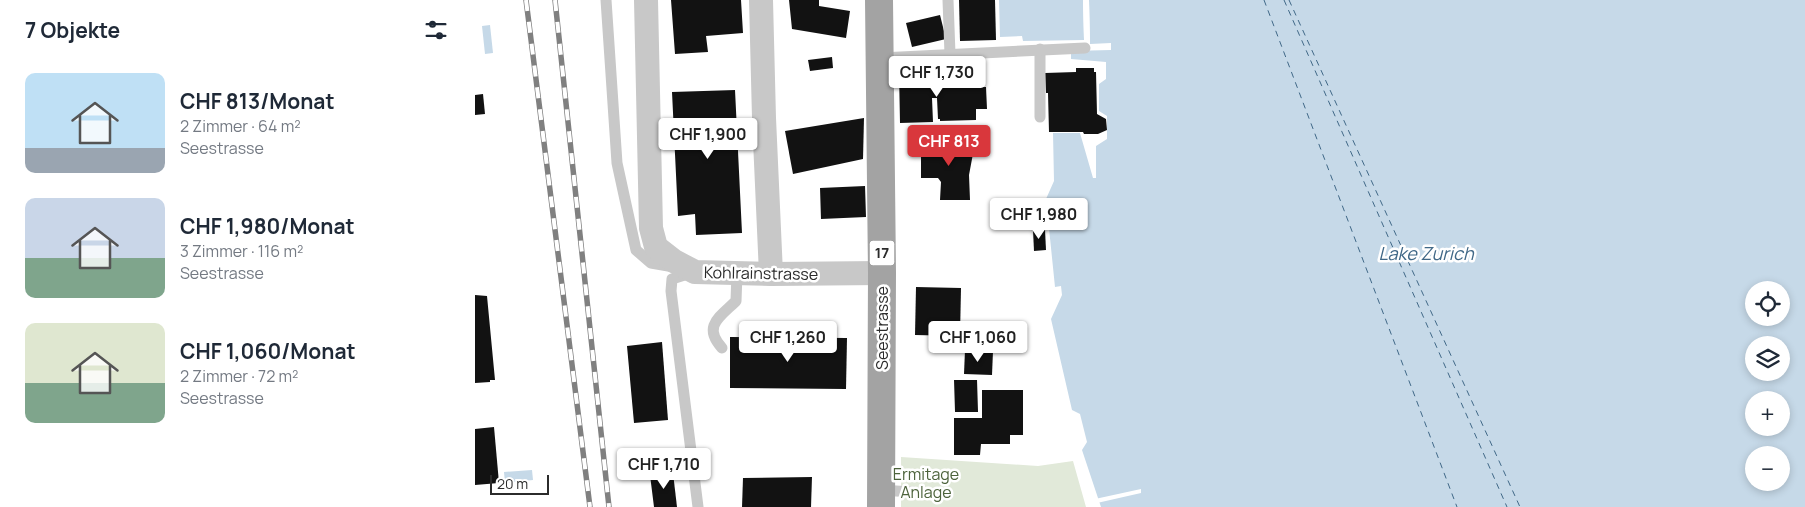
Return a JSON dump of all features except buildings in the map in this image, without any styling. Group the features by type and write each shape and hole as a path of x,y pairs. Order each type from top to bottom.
{"main road":[{"name":"Seestrasse","path":"879,0 882,499"}],"street":[{"name":"Kohlrainstrasse","path":"646,0 651,228 657,247 675,261 695,272 771,274 882,273"},
{"path":"761,0 771,274"}],"lane":[{"path":"606,0 617,163 636,250 651,263 695,272"},
{"path":"948,0 950,54"},
{"path":"880,58 1085,48"},
{"path":"1040,49 1040,117"},
{"path":"695,272 672,280 671,291 698,507"},
{"path":"722,348 715,340 712,332 714,323 736,301 737,273"},
{"path":"882,499 939,494"}],"green space":[{"name":"Ermitage Anlage","path":"901,457 1038,466 1073,461 1086,507 901,507"}],"water":[{"path":"999,0 1083,0 1084,40 1023,41 1022,36 1000,37"},
{"name":"Lake Zurich","path":"1089,0 1805,0 1805,507 1101,507 1082,450 1087,442 1080,414 1072,410 1051,319 1062,295 1061,286 1055,287 1046,199 1054,181 1053,133 1080,133 1093,178 1096,178 1096,146 1107,139 1107,116 1099,111 1099,84 1106,79 1106,62 1071,59 1071,51 1111,50 1111,43 1090,44"},
{"path":"490,25 493,53 485,54 482,26"},
{"path":"532,470 533,480 505,483 504,472"}],"pier":[{"path":"1083,0 1086,0 1086,42 1084,40"},
{"path":"1087,0 1089,0 1090,44 1087,42"},
{"path":"1141,489 1141,493 1097,503 1095,499"}],"ferry route":[{"path":"1264,0 1457,507"},
{"path":"1284,0 1507,507"},
{"path":"1289,0 1520,507"}],"railway":[{"path":"526,0 590,507"},
{"path":"555,0 609,507"}]}
